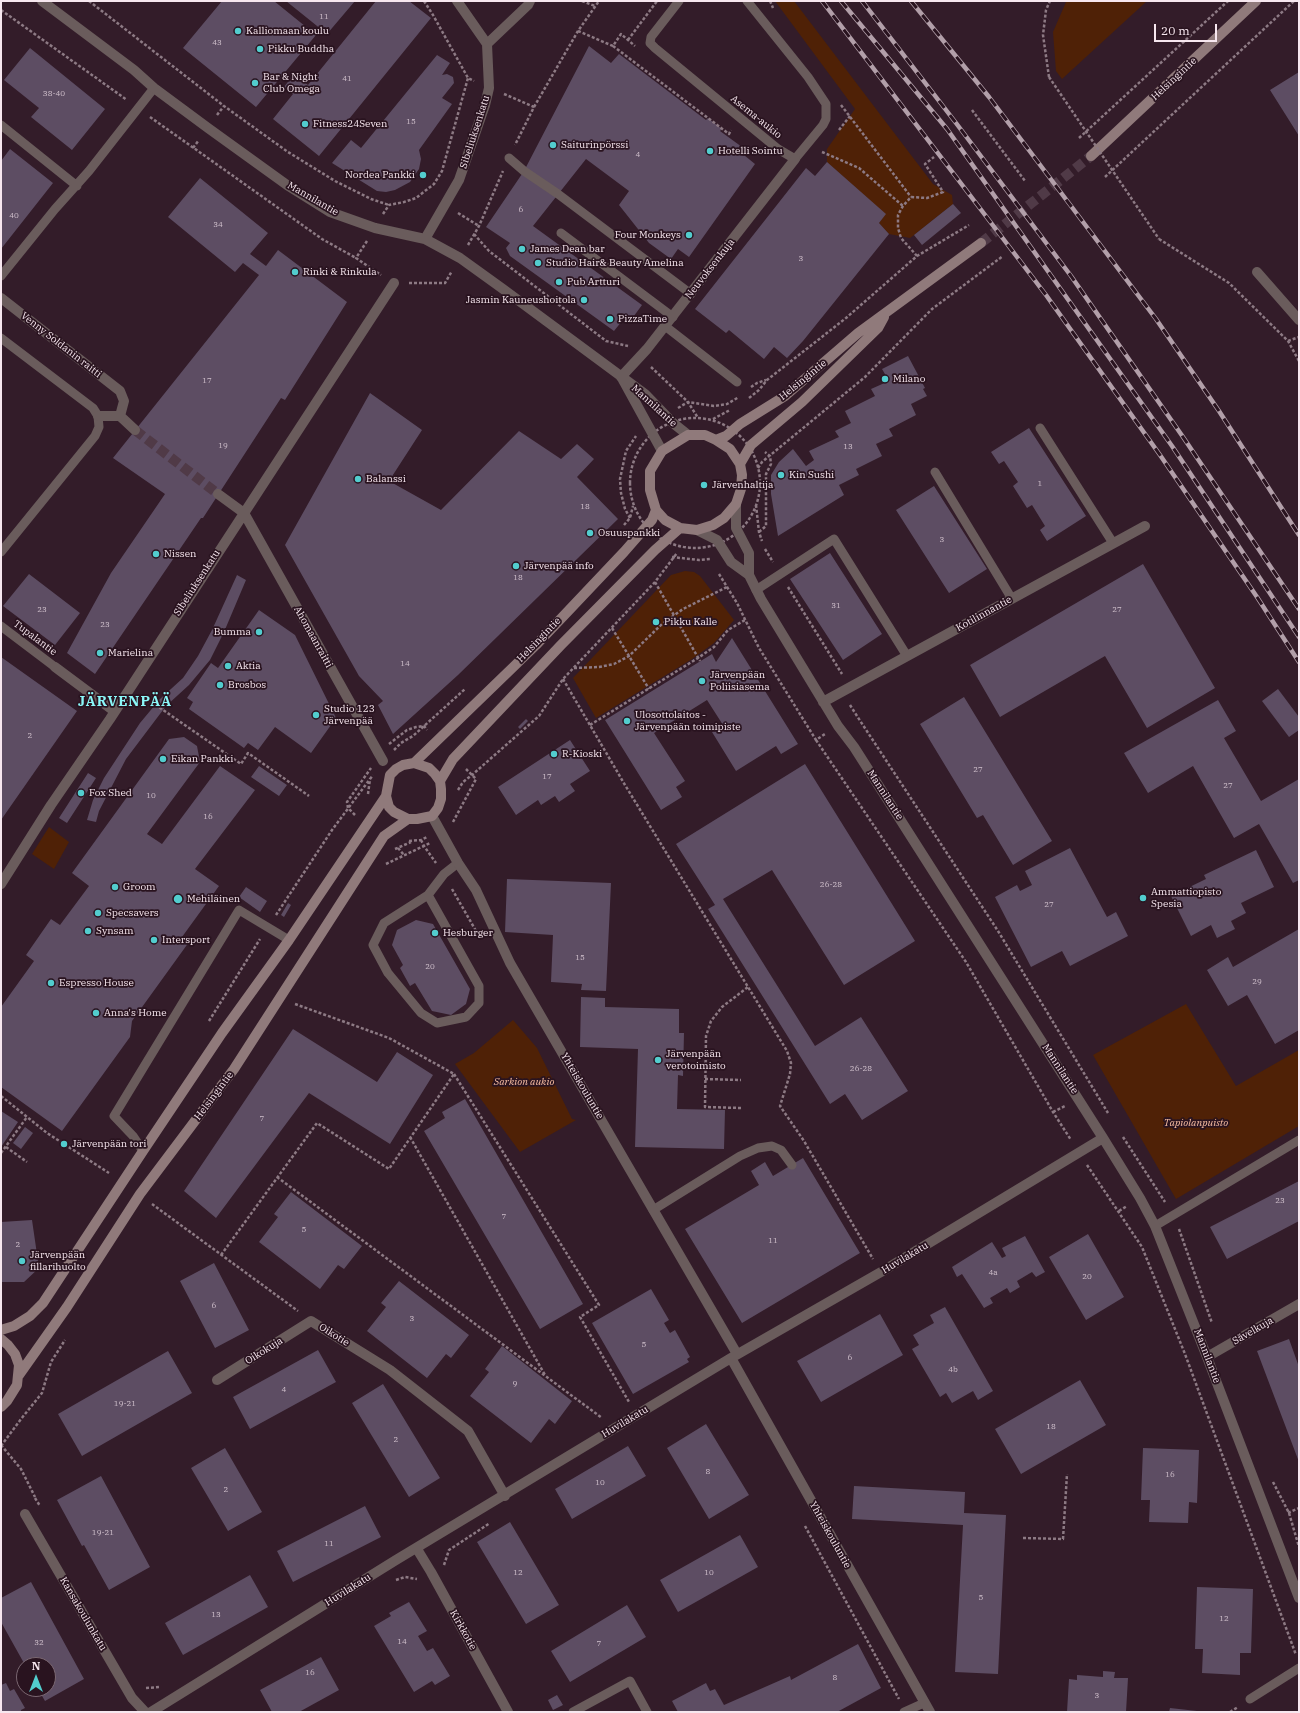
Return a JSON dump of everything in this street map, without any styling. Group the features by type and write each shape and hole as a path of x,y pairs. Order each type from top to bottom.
{"main road":[{"name":"Helsingintie","path":"1091,156 1256,1"},
{"name":"Helsingintie","path":"716,440 726,436 740,424 785,396 858,333 886,314 981,243"},
{"name":"Helsingintie","path":"740,464 751,445 802,402 878,328 886,314"},
{"path":"688,435 705,435 716,440 730,449 740,464 742,475 741,489 736,504 724,518 712,525 697,530 680,528 665,520 656,510 650,490 650,471 662,451 688,435"},
{"name":"Helsingintie","path":"414,763 536,645 633,542 652,520 656,510"},
{"name":"Helsingintie","path":"440,781 453,759 561,645 655,550 680,528"},
{"path":"1,1330 14,1326 30,1316 43,1303 222,1033 289,940 386,796 390,775 403,765 414,763 428,768 440,781 441,799 438,808 432,816 422,819 408,819 394,812 389,807 386,796"},
{"name":"Helsingintie","path":"19,1375 67,1307 140,1194 234,1069 384,836 408,819"},
{"path":"1,1339 15,1354 19,1365 19,1375 14,1392 1,1407"}],"street":[{"name":"Mannilantie","path":"42,1 134,70 154,88 287,185 330,212 375,228 425,239 460,258 645,394 673,423 688,435"},
{"path":"457,1 487,44 530,1"},
{"name":"Sibeliuksenkatu","path":"425,239 459,180 485,105 489,88 487,44"},
{"name":"Neuvoksenkuja","path":"621,377 673,317 795,159"},
{"path":"1256,272 1299,320"},
{"name":"Sibeliuksenkatu","path":"1,884 51,805 394,283"},
{"name":"Venny Soldanin raitti","path":"1,298 120,391 124,402 120,416"},
{"name":"Mannilantie","path":"621,377 662,451"},
{"path":"98,416 120,416 135,430"},
{"path":"218,494 244,513"},
{"name":"Mannilantie","path":"736,504 736,528 749,553 749,575 756,590 838,726 854,747 1103,1138 1140,1198 1155,1226 1295,1575 1299,1598"},
{"name":"Ahomaanraitti","path":"244,513 382,761"},
{"name":"Kotilinnantie","path":"823,702 1145,526"},
{"name":"Mannilantie","path":"697,530 717,540 731,562 749,575"},
{"path":"55,667 114,711"},
{"name":"Yhteiskouluntie","path":"432,816 458,863 476,890 510,963 653,1210 930,1712"},
{"name":"Huvilakatu","path":"151,1712 734,1356 882,1272 1103,1138"},
{"name":"Sävelkuja","path":"1208,1357 1299,1304"},
{"name":"Oikokuja","path":"216,1380 311,1321"},
{"name":"Oikotie","path":"311,1321 390,1370 468,1431 505,1496"},
{"name":"Kansakoulunkatu","path":"25,1514 132,1698 145,1712"},
{"name":"Kirkkotie","path":"417,1549 508,1712"}],"lane":[{"name":"Asema-aukio","path":"679,1 651,37 650,42 655,48 778,149 795,159"},
{"path":"747,1 808,77 826,104 826,119 823,125 795,159"},
{"path":"1,276 55,209 77,186 154,88"},
{"path":"1,125 77,186"},
{"path":"509,158 524,171 558,194 691,294"},
{"path":"561,233 673,317"},
{"path":"665,326 737,382"},
{"path":"1,338 93,408 98,416 99,427 96,436 1,552"},
{"path":"1040,428 1113,543"},
{"path":"935,472 1012,599"},
{"path":"756,590 834,539 907,656"},
{"name":"Tupalantie","path":"1,626 55,667"},
{"path":"428,895 479,986 479,1002 466,1017 437,1023 421,1013 388,972 373,945 384,923 428,895 444,874 458,863"},
{"path":"143,1151 133,1136 114,1116 239,910 289,940"},
{"path":"1155,1226 1299,1140"},
{"path":"653,1210 740,1156 758,1148 772,1146 780,1150 792,1165"},
{"path":"1250,1699 1299,1668"},
{"path":"573,1712 630,1681 647,1712"},
{"path":"904,1712 924,1703"}],"path":[{"path":"89,1 224,106 288,152 335,181 371,199 389,205 416,198 434,184 442,170 468,78"},
{"path":"424,1 468,78 534,107"},
{"path":"582,1 595,6"},
{"path":"1,10 322,239 356,258 394,283 445,282 474,234 534,107 578,31 599,1"},
{"path":"613,46 620,34 628,40 657,1"},
{"path":"1050,1 1046,10 1043,35 1048,77 1159,239 1229,282 1288,342 1299,362"},
{"path":"1079,138 1228,1"},
{"path":"1105,177 1294,1"},
{"path":"578,31 613,46 729,134 730,132"},
{"path":"972,110 1025,181"},
{"path":"850,116 911,197 927,198 943,192 925,164 934,157"},
{"path":"822,152 859,168 903,206"},
{"path":"911,197 903,206 898,215 898,228 901,238 917,256"},
{"path":"356,258 389,205"},
{"path":"748,399 759,390 767,380 846,318 917,256 969,225"},
{"path":"474,234 489,252 606,342 620,346 627,346 688,402 698,418"},
{"path":"758,468 762,462 865,377 932,309 1002,256"},
{"path":"1288,342 1299,336"},
{"path":"746,391 757,383 767,380"},
{"path":"673,412 688,402 714,406 727,404 742,395"},
{"path":"712,419 736,407"},
{"path":"632,522 625,509 621,493 620,479 626,451 637,434"},
{"path":"754,535 766,526 766,474 771,464 770,456 764,451"},
{"path":"756,505 759,532 766,552 851,686"},
{"path":"623,527 630,518 633,506"},
{"path":"674,544 688,548 711,548"},
{"path":"668,555 673,558 710,560 714,557"},
{"path":"458,790 463,782 539,716 563,679 655,582 673,558"},
{"path":"710,560 714,565"},
{"path":"717,571 737,603 759,648 816,740 966,962 1053,1112 1142,1247 1185,1354 1299,1662"},
{"path":"655,582 700,661"},
{"path":"574,668 599,667 614,664 629,656 662,624 682,609 727,587"},
{"path":"590,725 698,658 714,647 728,630 745,620"},
{"path":"612,628 649,689"},
{"path":"563,679 787,1051 790,1062 790,1074 780,1106 804,1141 882,1272"},
{"path":"424,726 471,684"},
{"path":"129,686 241,764 248,754 309,796"},
{"path":"816,740 857,716"},
{"path":"449,827 476,779 464,767"},
{"path":"208,1024 268,927 332,830 370,779"},
{"path":"406,841 411,842 426,838"},
{"path":"421,840 424,846"},
{"path":"381,865 390,863 433,842"},
{"path":"741,1108 705,1107 706,1036 711,1021 722,1007 748,987"},
{"path":"290,1002 389,1038 454,1074 598,1305 580,1317 630,1404"},
{"path":"221,1255 317,1123 389,1169 454,1074"},
{"path":"705,1079 741,1080"},
{"path":"1,1096 47,1133 122,1183"},
{"path":"1,1153 27,1117"},
{"path":"410,1137 546,1376"},
{"path":"6,1147 27,1162"},
{"path":"106,1178 112,1168"},
{"path":"278,1177 604,1419"},
{"name":"Oikotie","path":"140,1194 311,1321"},
{"path":"25,1514 35,1498 21,1469 1,1445 42,1393 50,1362 66,1339"},
{"path":"1023,1538 1063,1539 1067,1474"},
{"path":"1289,1513 1299,1508"},
{"path":"393,1581 405,1577 418,1580 444,1565 449,1550 493,1522"},
{"path":"803,1522 904,1712"},
{"path":"146,1689 161,1687"}],"green space":[{"path":"775,1 794,1 933,184 952,195 953,204 910,238 889,234 879,223 885,214 827,162 827,149 855,109"},
{"path":"1147,1 1062,79 1056,71 1053,32 1066,2"},
{"path":"685,571 694,572 700,576 734,620 714,643 692,659 596,718 573,678 671,575"},
{"path":"49,827 69,842 54,869 32,854"},
{"name":"Tapiolanpuisto","path":"1186,1004 1236,1086 1299,1050 1299,1126 1176,1199 1093,1055"},
{"name":"Sarkion aukio","path":"513,1020 537,1048 572,1119 576,1120 520,1152 455,1064 474,1053"}],"building":[{"path":"222,1 274,1 316,35 256,107 183,48"},
{"path":"286,1 355,1 327,34"},
{"path":"376,1 409,1 431,18 319,156 273,119 293,94 284,87 294,74 308,85"},
{"path":"589,46 611,63 619,54 706,120 708,118 722,129 720,131 742,147 739,151 755,164 689,257 678,249 671,259 649,243 619,205 629,191 586,159 533,226 642,305 631,320 626,316 614,331 510,256 506,248 510,243 486,227 524,171"},
{"path":"30,48 105,109 72,150 31,117 39,108 4,80"},
{"path":"437,55 450,63 442,75 447,74 453,77 454,83 442,98 452,104 419,150 421,159 419,169 410,182 395,190 386,192 377,191 332,163 351,140 361,148"},
{"path":"1299,72 1299,136 1270,90"},
{"path":"10,149 53,183 1,249 1,161"},
{"path":"827,162 886,214 879,223 889,234 803,341 787,358 774,347 764,359 729,330 726,333 695,309 806,168 815,176"},
{"path":"200,178 268,233 250,254 266,266 278,250 347,302 285,400 281,398 203,518 201,518 95,674 67,653 111,573 165,494 113,458 259,275 243,263 235,272 168,217"},
{"path":"953,204 961,213 922,245 914,235"},
{"path":"908,356 925,388 923,389 927,396 911,404 916,415 889,429 893,436 876,444 882,456 856,469 859,475 839,485 844,495 778,536 771,494 771,475 779,462 793,449 806,466 814,460 809,451 839,437 835,431 851,423 845,411 875,396 871,389 889,381 882,369"},
{"path":"370,393 422,430 389,481 441,510 519,431 561,459 577,444 594,459 577,477 618,519 458,675 393,734 378,705 383,701 359,676 285,545"},
{"path":"1029,428 1086,516 1047,541 1040,530 1045,526 1032,505 1027,508 1013,486 1018,482 1004,461 999,464 991,452"},
{"path":"934,486 987,569 949,593 896,510"},
{"path":"830,553 882,634 843,660 790,579"},
{"path":"1143,564 1215,688 1147,728 1105,656 1000,717 970,665"},
{"path":"29,574 80,613 55,645 3,606"},
{"path":"237,575 246,580 224,632 210,660 189,685 166,706 126,759 99,811 96,822 87,820 93,800 104,778 140,723 160,699 183,678 198,656 212,630"},
{"path":"259,610 295,635 336,718 311,753 275,727 258,750 248,743 244,748 189,709 193,702 187,698 211,663 218,668"},
{"path":"732,638 798,744 781,754 776,746 736,771 712,732 723,725 707,700 654,733 685,781 676,787 682,797 661,810 605,720 712,654 716,662"},
{"path":"1,657 77,711 1,820"},
{"path":"1278,689 1299,717 1299,730 1289,737 1262,701"},
{"path":"964,697 1052,841 1013,865 983,815 977,818 920,724"},
{"path":"1218,700 1236,731 1224,738 1261,801 1299,779 1299,880 1293,883 1259,824 1234,838 1193,766 1148,793 1124,753"},
{"path":"526,719 528,721 520,729 518,727"},
{"path":"184,737 197,746 200,762 147,834 162,844 220,766 255,790 195,869 219,886 182,937 189,942 132,1021 130,1037 62,1131 1,1087 1,1007 34,961 26,955 51,919 60,925 89,886 72,873 169,739"},
{"path":"570,740 590,771 570,784 575,791 559,802 555,796 541,805 538,800 516,815 498,787"},
{"path":"805,764 915,941 844,985 772,870 723,899 815,1046 861,1017 908,1091 862,1120 845,1094 830,1104 708,909 715,905 676,844"},
{"path":"259,766 287,785 279,796 251,777"},
{"name":"Fox Shed","path":"88,773 96,778 67,823 59,818"},
{"path":"1070,848 1107,917 1116,912 1128,936 1070,966 1062,951 1031,967 995,897 1017,885 1020,891 1032,885 1025,871"},
{"path":"1256,850 1274,887 1241,903 1246,913 1231,921 1235,929 1217,938 1211,925 1191,936 1171,896 1206,879 1204,875"},
{"path":"507,879 611,883 606,991 581,990 582,984 551,982 553,935 505,932"},
{"path":"246,887 267,901 260,912 239,897"},
{"path":"288,903 291,905 284,917 281,915"},
{"path":"416,920 433,924 470,989 466,1004 451,1015 432,1011 415,983 410,986 400,968 403,965 392,945 397,930"},
{"path":"1299,929 1299,1030 1275,1044 1247,995 1228,1006 1207,970 1228,957 1233,967"},
{"path":"581,997 605,998 605,1007 679,1009 679,1033 684,1033 683,1076 678,1075 677,1109 725,1110 724,1149 635,1147 638,1049 580,1047"},
{"path":"293,1029 377,1082 397,1052 433,1075 390,1144 309,1093 216,1218 184,1191"},
{"path":"465,1099 583,1304 540,1329 424,1131 445,1118 442,1112"},
{"path":"1,1111 18,1122 1,1147"},
{"path":"25,1127 33,1133 21,1149 13,1143"},
{"path":"803,1158 860,1253 742,1323 685,1229 759,1185 751,1171 765,1162 773,1176"},
{"path":"1299,1181 1299,1221 1227,1259 1210,1227"},
{"path":"291,1192 362,1246 344,1269 338,1265 320,1289 259,1242 278,1217 274,1214"},
{"path":"32,1220 39,1268 24,1282 1,1282 1,1222"},
{"path":"1088,1234 1124,1297 1086,1320 1049,1257"},
{"path":"1025,1236 1045,1272 1036,1277 1032,1272 1017,1281 1020,1287 1010,1293 1007,1288 990,1298 993,1303 984,1308 962,1274 957,1277 952,1267 992,1242 1002,1258 1006,1256 1002,1248"},
{"path":"214,1263 249,1330 215,1348 180,1281"},
{"path":"399,1281 469,1335 451,1358 446,1354 427,1378 367,1331 386,1307 381,1303"},
{"path":"651,1289 669,1320 664,1323 670,1333 675,1330 690,1357 687,1359 689,1362 633,1394 592,1323"},
{"path":"945,1307 993,1391 978,1400 973,1391 952,1403 946,1393 940,1397 912,1349 919,1345 913,1335 934,1323 930,1315"},
{"path":"880,1314 903,1355 821,1402 797,1361"},
{"path":"1289,1339 1299,1367 1299,1462 1257,1351"},
{"path":"502,1346 572,1401 555,1424 549,1419 531,1443 470,1396 489,1372 485,1369"},
{"path":"318,1350 336,1382 250,1429 233,1397"},
{"path":"168,1351 192,1393 82,1456 58,1414"},
{"path":"1080,1380 1106,1425 1021,1474 995,1429"},
{"path":"383,1384 440,1478 409,1497 352,1403"},
{"path":"706,1424 749,1495 709,1519 667,1448"},
{"path":"628,1446 646,1476 572,1519 555,1489"},
{"path":"225,1448 262,1512 228,1531 191,1468"},
{"path":"1143,1448 1199,1450 1197,1503 1189,1502 1188,1523 1149,1522 1150,1500 1141,1500"},
{"path":"101,1476 150,1567 109,1590 84,1545 82,1546 57,1500"},
{"path":"854,1486 965,1492 964,1513 1006,1515 998,1674 955,1672 963,1525 852,1519"},
{"path":"365,1506 381,1537 293,1582 277,1551"},
{"path":"510,1522 559,1605 526,1624 477,1542"},
{"path":"740,1535 758,1567 678,1612 660,1580"},
{"path":"250,1575 268,1607 183,1655 165,1623"},
{"path":"31,1582 84,1679 56,1695 56,1657 21,1657 1,1622 1,1598"},
{"path":"1197,1587 1253,1589 1251,1653 1240,1653 1240,1675 1202,1673 1203,1649 1195,1649"},
{"path":"409,1602 427,1631 418,1636 427,1651 433,1648 450,1676 435,1685 432,1681 414,1692 374,1626 391,1616 389,1613"},
{"path":"627,1605 646,1637 570,1682 551,1651"},
{"path":"858,1644 881,1688 837,1712 678,1712 672,1701 706,1683 710,1691 715,1689 724,1705 790,1676 791,1680"},
{"path":"321,1657 339,1690 299,1712 272,1712 260,1690"},
{"path":"1103,1671 1115,1672 1114,1678 1128,1678 1126,1712 1067,1712 1069,1679 1077,1680 1077,1675 1103,1677"},
{"path":"6,1683 10,1691 14,1689 16,1697 19,1697 25,1708 21,1710 21,1712 1,1712 1,1685"},
{"path":"557,1695 563,1705 553,1710 548,1700"},
{"path":"43,1697 52,1697 45,1701"},
{"path":"1170,1708 1197,1711 1197,1712 1169,1712"}],"tunnel":[{"path":"981,243 1091,156"},
{"path":"135,430 218,494"}],"railway":[{"path":"822,1 1046,295 1160,455 1257,597 1299,662"},
{"path":"841,1 947,129 1172,446 1299,637"},
{"path":"862,1 1071,276 1183,437 1299,609"},
{"path":"911,1 989,97 1156,319 1219,411 1299,535"}],"place":[{"name":"Kalliomaan koulu","path":"238,31"},
{"name":"Pikku Buddha","path":"260,49"},
{"name":"Bar & Night Club Omega","path":"255,83"},
{"name":"Fitness24Seven","path":"305,124"},
{"name":"Saiturinpörssi","path":"553,145"},
{"name":"Hotelli Sointu","path":"710,151"},
{"name":"Nordea Pankki","path":"423,175"},
{"name":"Four Monkeys","path":"689,235"},
{"name":"James Dean bar","path":"522,249"},
{"name":"Studio Hair& Beauty Amelina","path":"538,263"},
{"name":"Rinki & Rinkula","path":"295,272"},
{"name":"Pub Artturi","path":"559,282"},
{"name":"Jasmin Kauneushoitola","path":"584,300"},
{"name":"PizzaTime","path":"610,319"},
{"name":"Milano","path":"885,379"},
{"name":"Kin Sushi","path":"781,475"},
{"name":"Balanssi","path":"358,479"},
{"name":"Järvenhaltija","path":"704,485"},
{"name":"Osuuspankki","path":"590,533"},
{"name":"Nissen","path":"156,554"},
{"name":"Järvenpää info","path":"516,566"},
{"name":"Pikku Kalle","path":"656,622"},
{"name":"Bumma","path":"259,632"},
{"name":"Marielina","path":"100,653"},
{"name":"Aktia","path":"228,666"},
{"name":"Järvenpään Poliisiasema","path":"702,681"},
{"name":"Brosbos","path":"220,685"},
{"name":"Studio 123 Järvenpää","path":"316,715"},
{"name":"Ulosottolaitos - Järvenpään toimipiste","path":"627,721"},
{"name":"R-Kioski","path":"554,754"},
{"name":"Eikan Pankki","path":"163,759"},
{"name":"Fox Shed","path":"81,793"},
{"name":"Groom","path":"115,887"},
{"name":"Ammattiopisto Spesia","path":"1143,898"},
{"name":"Mehiläinen","path":"178,899"},
{"name":"Specsavers","path":"98,913"},
{"name":"Synsam","path":"88,931"},
{"name":"Hesburger","path":"435,933"},
{"name":"Intersport","path":"154,940"},
{"name":"Espresso House","path":"51,983"},
{"name":"Anna's Home","path":"96,1013"},
{"name":"Järvenpään verotoimisto","path":"658,1060"},
{"name":"Järvenpään tori","path":"64,1144"},
{"name":"Järvenpään fillarihuolto","path":"22,1261"}],"district":[{"name":"JÄRVENPÄÄ","path":"125,702"}]}
